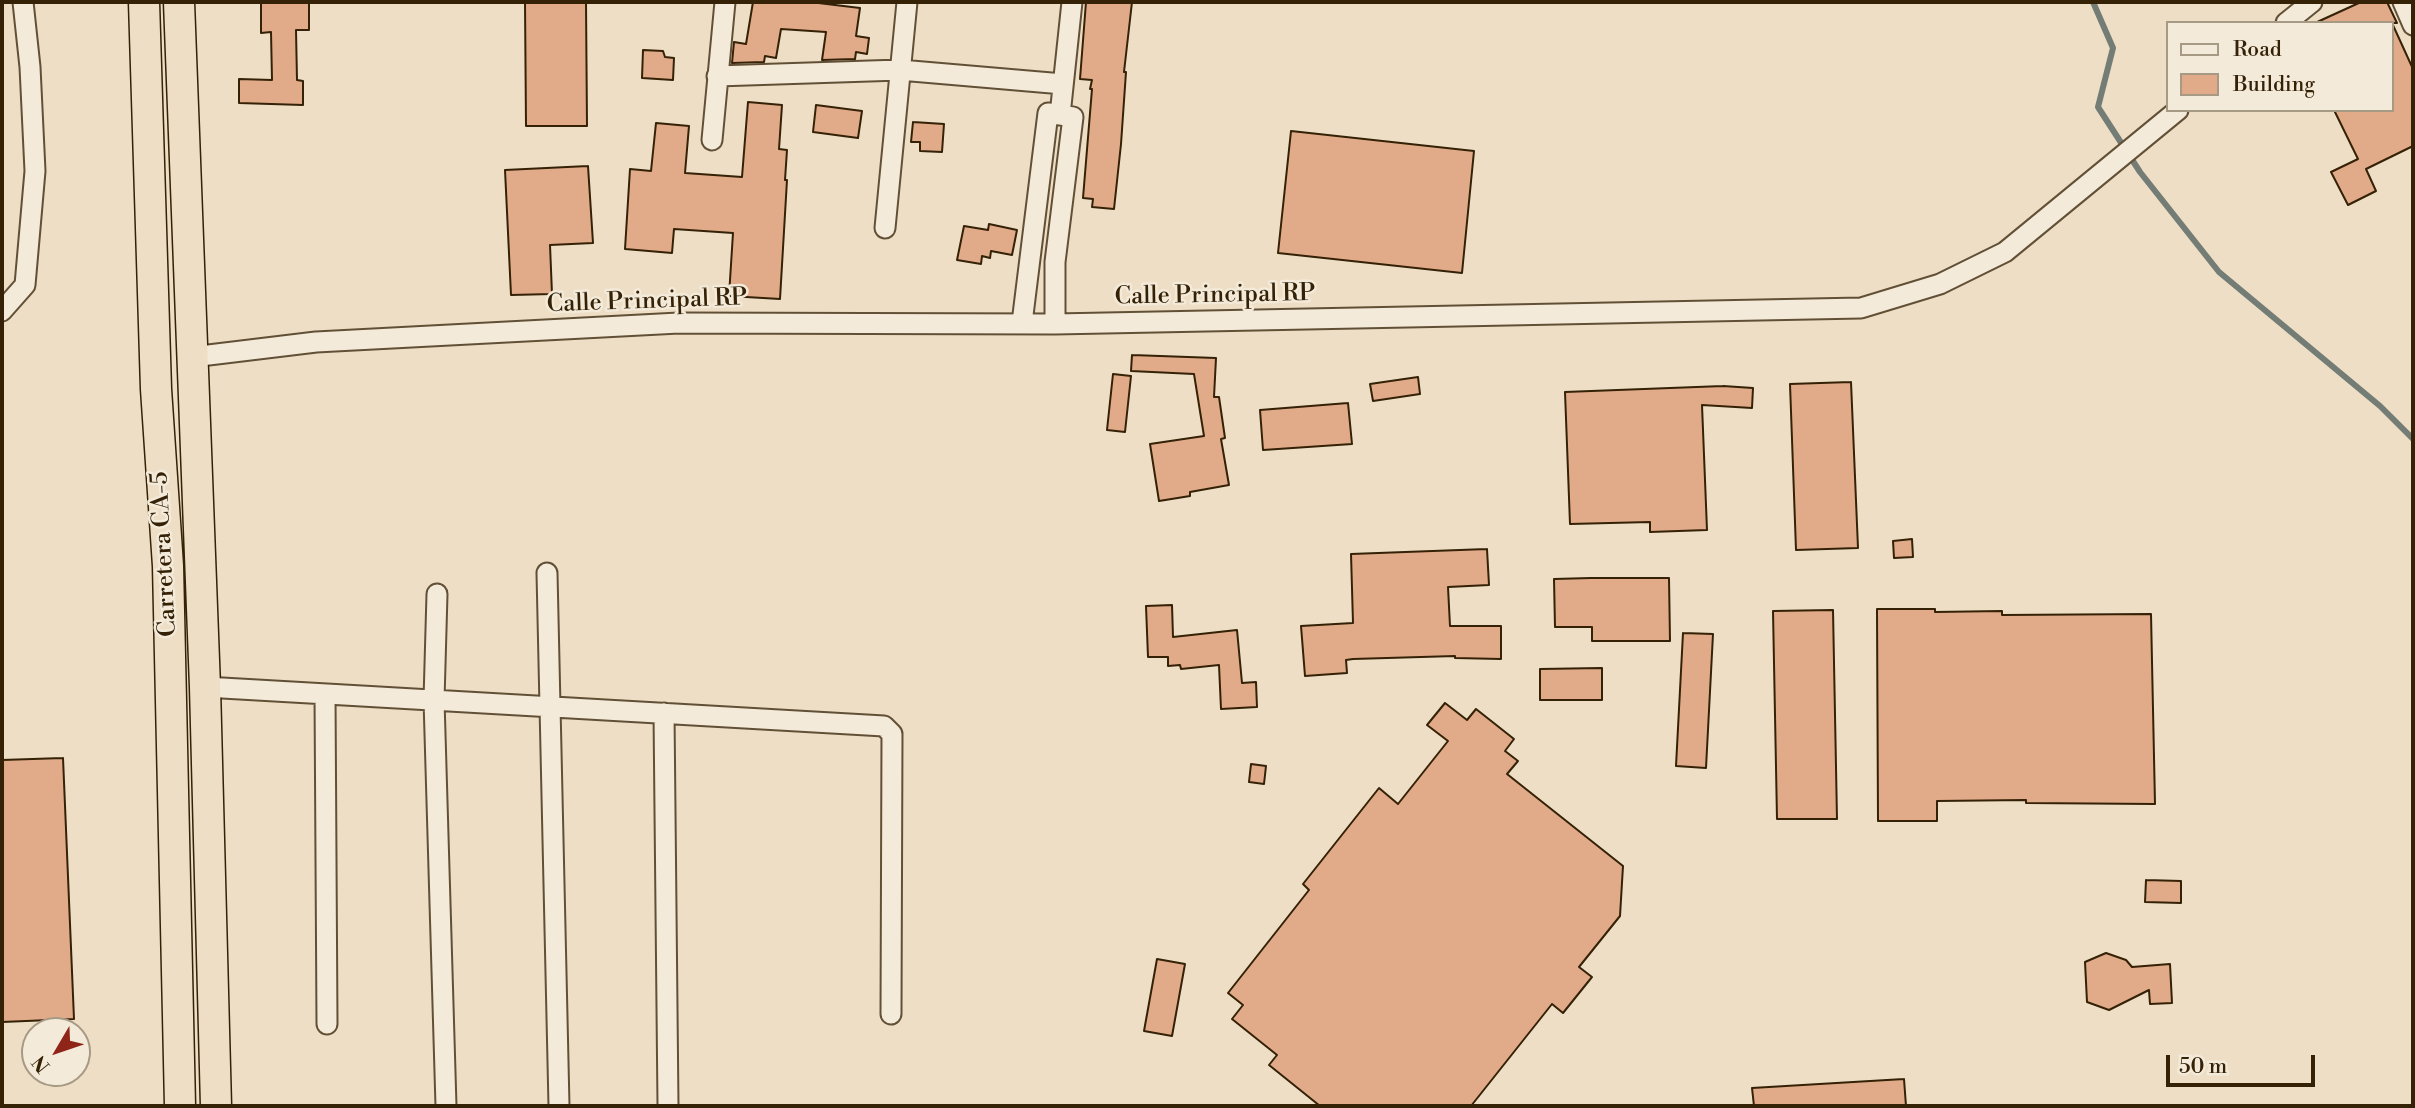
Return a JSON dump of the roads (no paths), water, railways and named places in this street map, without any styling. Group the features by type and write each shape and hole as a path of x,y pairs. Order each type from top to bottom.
{"highway":[{"path":"130,2 133,155 151,195"},
{"name":"Carretera CA-5","path":"144,2 156,389 168,566 180,1106"},
{"name":"Carretera CA-5","path":"179,2 205,687 216,1106"},
{"path":"169,621 192,847 200,856 210,858"}],"street":[{"path":"2,311 25,285 35,171 30,67 23,2"},
{"path":"712,140 725,2"},
{"path":"885,228 907,2"},
{"path":"1055,324 1060,115 1072,2"},
{"path":"2288,21 2312,2"},
{"path":"2403,2 2413,25"},
{"path":"717,76 900,70 1063,84"},
{"name":"Calle Principal RP","path":"192,357 316,342 679,323 1055,324 1861,308 1940,284 2005,252 2176,112"},
{"path":"1021,323 1060,115"},
{"path":"547,573 559,1106"},
{"path":"437,594 434,700 446,1106"},
{"path":"205,687 884,726 892,734 891,1014"},
{"path":"325,694 327,1024"},
{"path":"664,713 668,1106"}],"waterway":[{"path":"2093,2 2113,48 2098,107 2140,172 2219,272 2380,406 2413,439"}]}
